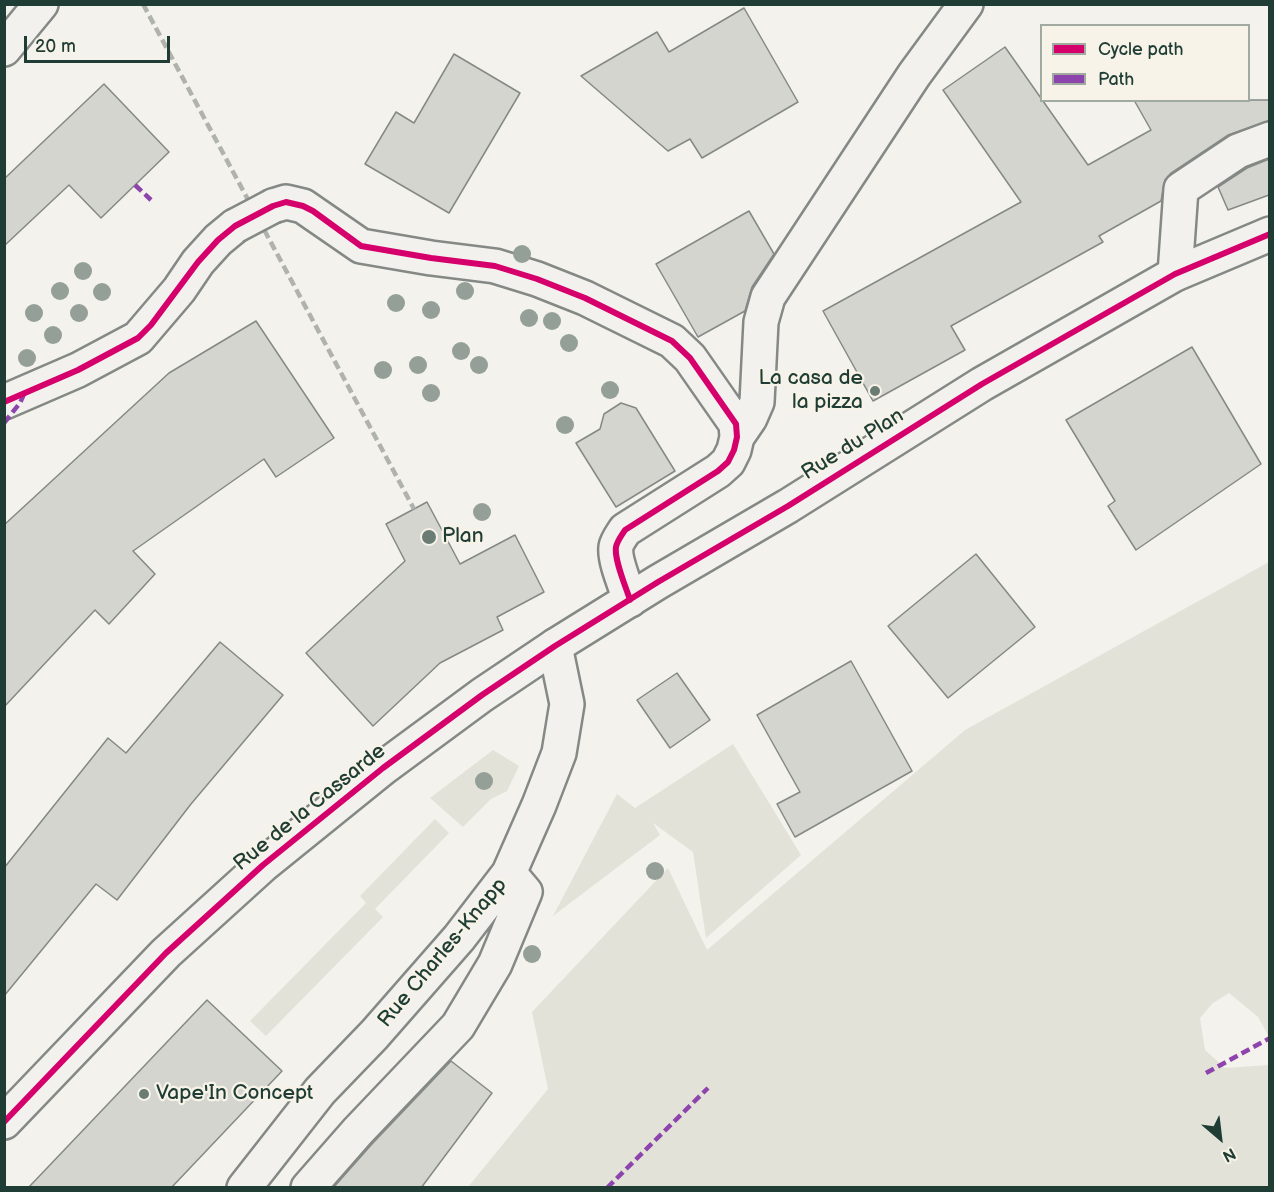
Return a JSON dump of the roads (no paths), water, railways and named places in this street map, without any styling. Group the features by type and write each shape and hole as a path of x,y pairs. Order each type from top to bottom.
{"street":[{"path":"4,49 41,4"},
{"path":"630,600 615,549 618,540 626,530 718,471 731,456 737,437 750,418 757,402 760,321 768,297 914,75 966,4"},
{"path":"1175,274 1181,189 1238,151 1269,139"},
{"path":"4,402 78,370 138,338 218,240 235,226 273,206 286,202 303,206 362,246 495,266 537,279 585,298 672,341 690,358 732,416 736,424 737,437"},
{"name":"Rue du Plan","path":"466,707 555,646 788,506 982,384 1175,274 1269,234"},
{"name":"Rue Charles-Knapp","path":"244,1188 320,1091 374,1035 459,938 509,873 559,753 567,704 555,646"},
{"name":"Rue de la Cassarde","path":"4,1122 166,953 263,865 383,768 466,707"},
{"path":"308,1188 358,1131 458,1026 495,964 525,892 509,873"}],"railway":[{"path":"143,4 414,509"}],"place":[{"name":"La casa de la pizza","path":"875,391"},
{"name":"Plan","path":"429,537"},
{"name":"Vape'In Concept","path":"144,1094"}]}
